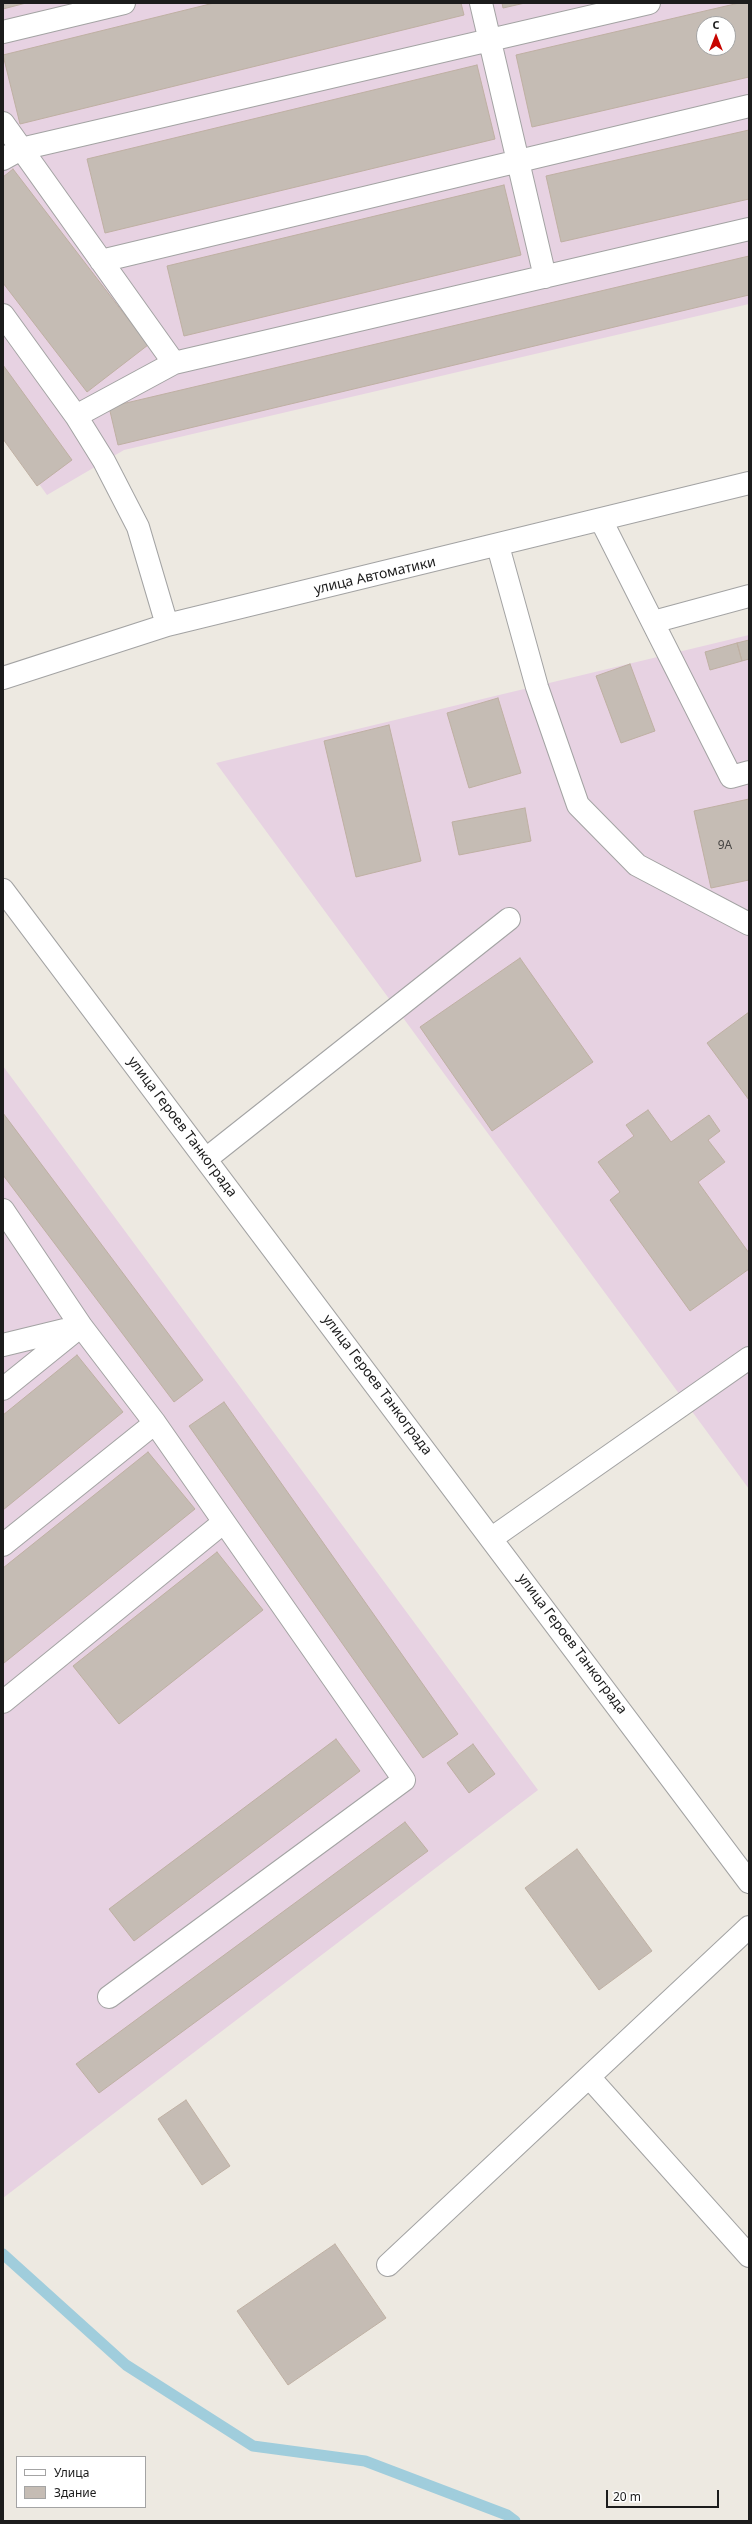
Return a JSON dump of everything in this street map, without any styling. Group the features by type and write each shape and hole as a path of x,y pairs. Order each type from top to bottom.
{"street":[{"path":"3,32 124,3"},
{"path":"481,3 545,277"},
{"path":"3,160 21,149 649,3"},
{"path":"101,260 749,106"},
{"path":"3,122 174,363"},
{"path":"76,416 174,363 749,229"},
{"path":"3,315 76,416 104,462 138,527 167,625"},
{"name":"улица Автоматики","path":"3,678 167,625 498,546 749,483"},
{"path":"601,520 731,777 749,772"},
{"path":"498,546 537,687 578,805 637,865 749,924"},
{"path":"653,622 749,596"},
{"name":"улица Героев Танкограда","path":"3,890 492,1538 749,1882"},
{"path":"206,1159 509,919"},
{"path":"3,1210 81,1326 155,1423 404,1780 109,1997"},
{"path":"3,1346 81,1326"},
{"path":"3,1390 81,1326"},
{"path":"492,1538 749,1358"},
{"path":"3,1545 155,1423"},
{"path":"3,1702 224,1522"},
{"path":"388,2265 749,1927"},
{"path":"589,2077 749,2256"}],"shaded area":[{"path":"3,3 749,3 749,304 124,450 47,495 3,434"},
{"path":"749,635 749,1489 216,763"},
{"path":"3,1066 538,1790 3,2198"}],"building":[{"path":"3,3 26,3 3,9"},
{"path":"214,3 461,3 464,15 20,124 3,55"},
{"path":"502,3 525,3 503,8"},
{"path":"739,3 749,3 749,77 532,127 516,55"},
{"path":"477,65 495,139 105,233 87,159"},
{"path":"749,130 749,199 561,242 546,176"},
{"path":"13,169 148,345 87,392 3,283 3,177"},
{"path":"504,185 521,255 184,336 167,266"},
{"path":"749,256 749,295 118,445 109,407"},
{"path":"3,365 72,460 37,486 3,439"},
{"path":"749,640 749,659 742,661 737,643"},
{"path":"737,643 742,661 710,670 705,652"},
{"path":"630,664 655,731 621,743 596,676"},
{"path":"498,698 521,773 469,788 447,713"},
{"path":"389,725 421,861 356,877 324,741"},
{"path":"749,799 749,880 711,888 694,811"},
{"path":"525,808 531,841 459,855 452,822"},
{"path":"520,958 593,1062 492,1131 420,1027"},
{"path":"749,1012 749,1100 707,1043"},
{"path":"648,1110 671,1142 709,1115 720,1131 708,1140 725,1162 698,1182 749,1253 749,1269 690,1311 610,1200 620,1192 598,1162 634,1136 626,1125"},
{"path":"3,1113 203,1380 174,1402 3,1175"},
{"path":"77,1355 123,1412 3,1510 3,1415"},
{"path":"224,1402 458,1734 423,1758 189,1426"},
{"path":"148,1452 195,1509 4,1663 3,1568"},
{"path":"217,1552 263,1610 119,1724 73,1666"},
{"path":"336,1739 360,1771 134,1941 109,1909"},
{"path":"473,1744 495,1774 469,1793 447,1763"},
{"path":"405,1822 428,1851 99,2093 76,2064"},
{"path":"577,1849 652,1951 599,1990 525,1888"},
{"path":"186,2100 230,2166 202,2185 158,2119"},
{"path":"335,2244 386,2318 288,2385 237,2311"}],"waterway":[{"path":"3,2254 126,2365 253,2446 365,2461 507,2515 515,2521"}]}
